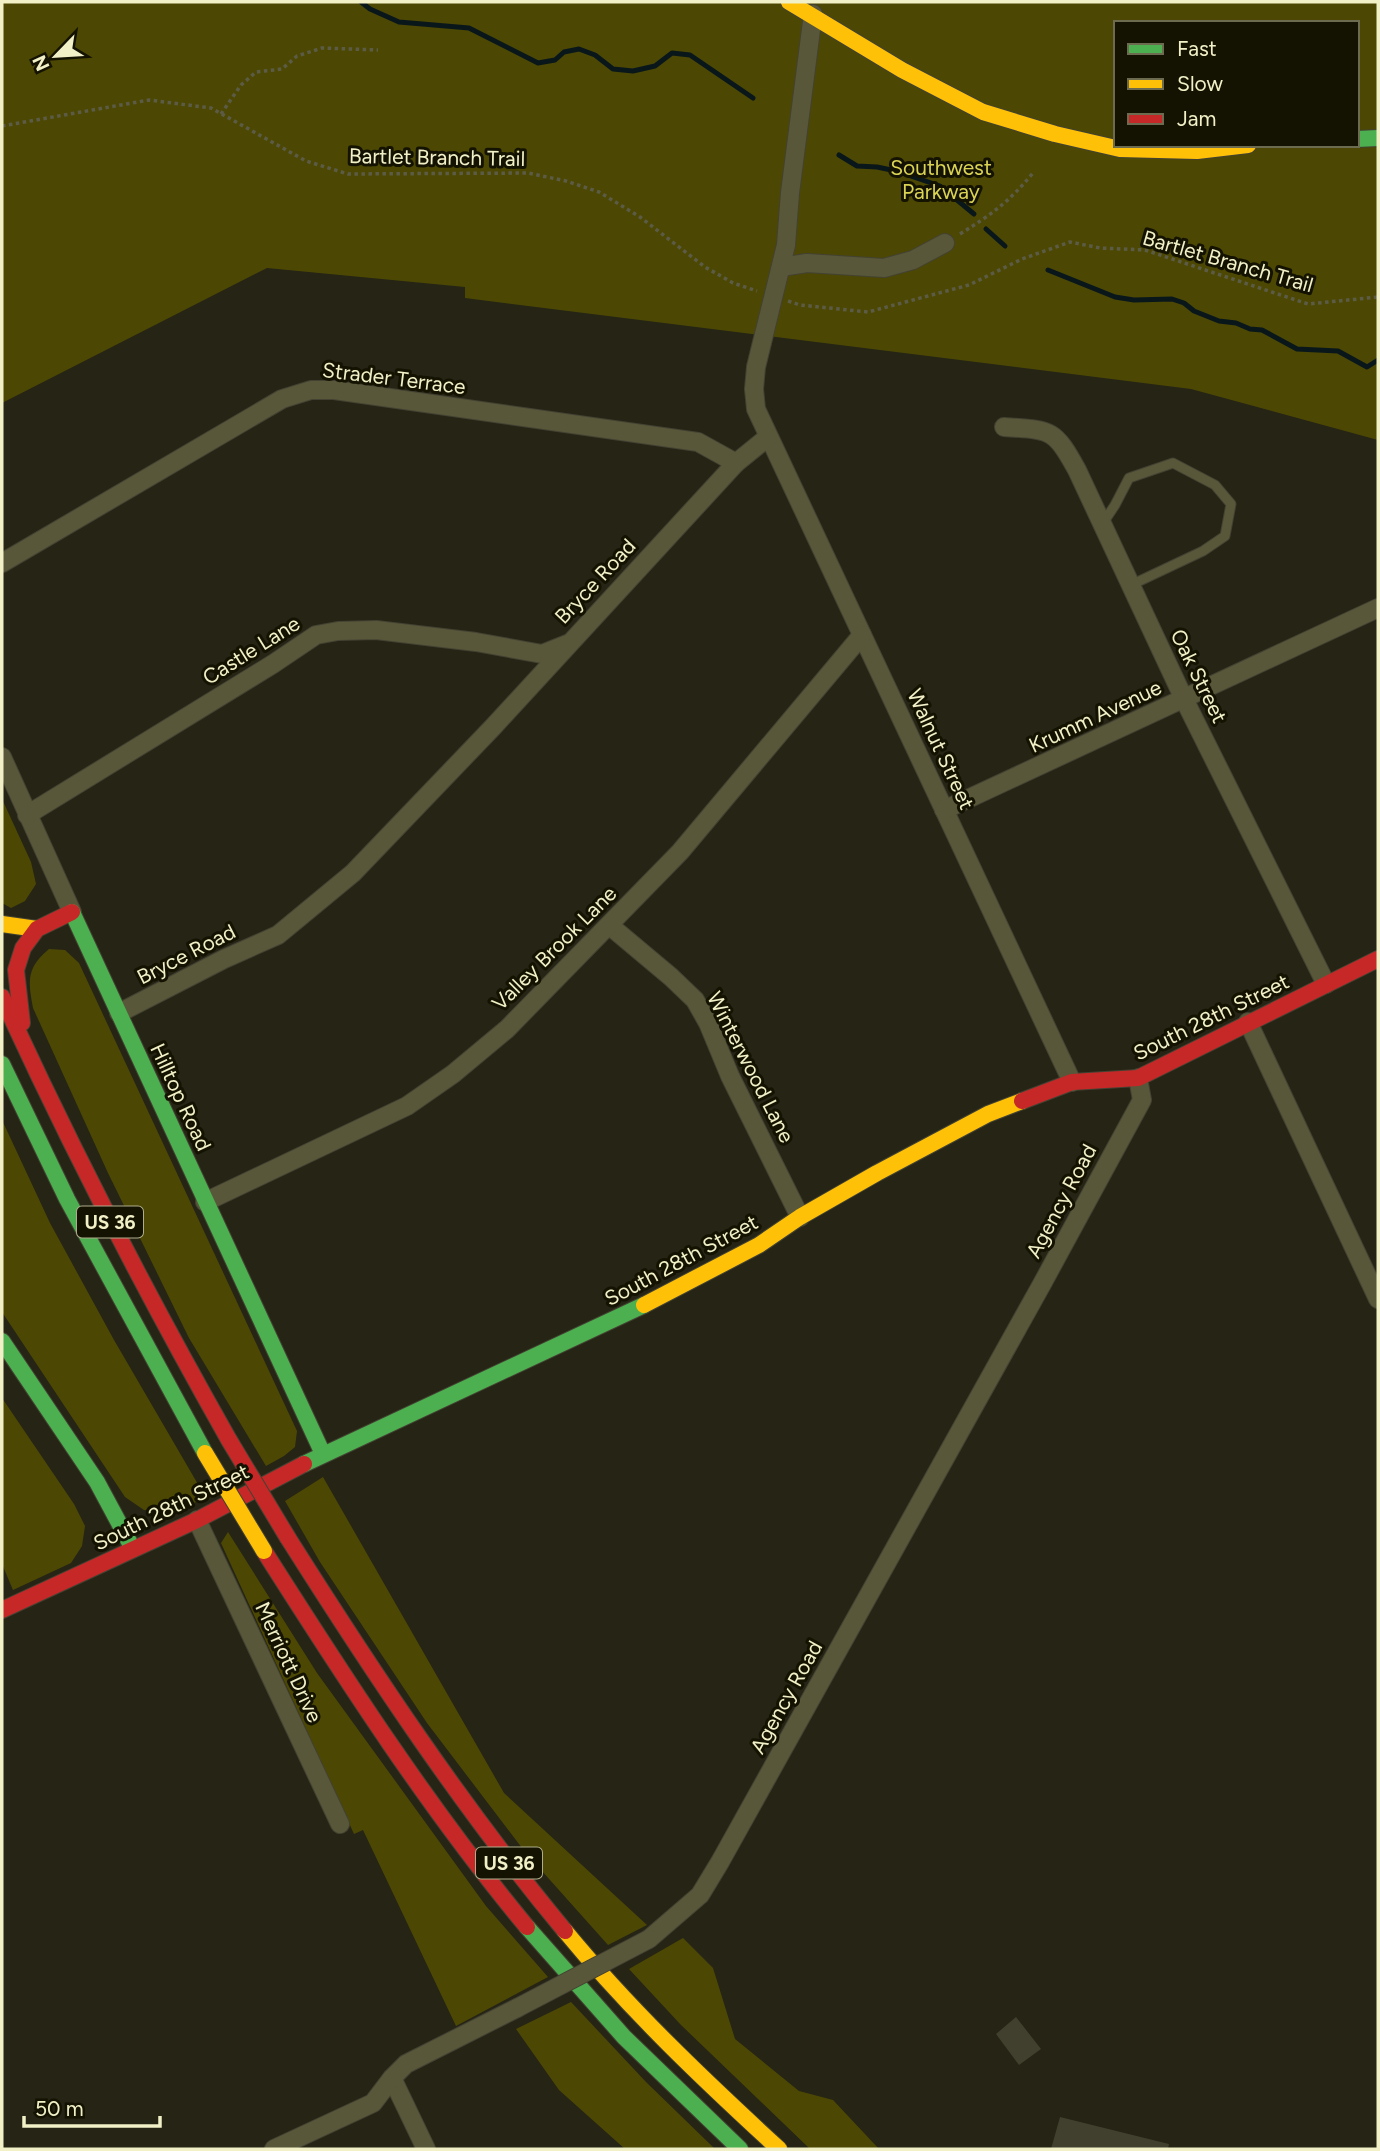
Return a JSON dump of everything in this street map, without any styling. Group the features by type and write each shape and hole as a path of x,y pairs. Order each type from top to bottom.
{"main road":[{"path":"789,2 902,70 982,112 1055,134 1120,149 1198,151 1231,147"},
{"path":"1359,139 1378,138"},
{"path":"27,1052 17,995 16,970 23,948 37,929 72,912"},
{"name":"Hilltop Road","path":"72,912 323,1454"},
{"path":"2,923 37,929"},
{"name":"South 28th Street","path":"2,1610 112,1552 134,1549 197,1520 323,1454 631,1312 759,1245 800,1217 988,1114 1072,1082 1138,1078 1378,959"},
{"name":"US 36","path":"2,997 91,1185 156,1310 288,1538 394,1705 488,1836 626,2001 679,2056 779,2149"},
{"name":"US 36","path":"2,1064 67,1199 205,1453 264,1551 372,1719 473,1860 530,1930 606,2018 740,2149"},
{"path":"2,1341 97,1482 134,1549"}],"street":[{"path":"768,437 756,409 756,367 786,246 790,193 813,15"},
{"path":"781,267 807,263 884,268 913,260 945,243"},
{"name":"Strader Terrace","path":"2,563 282,399 311,390 334,390 698,442 736,463"},
{"name":"Oak Street","path":"1004,427 1051,433 1063,445 1103,523 1184,699 1326,984"},
{"name":"Bryce Road","path":"119,1013 224,959 278,935 353,873 484,737 736,463 768,437"},
{"name":"Walnut Street","path":"768,437 1072,1082"},
{"name":"Krumm Avenue","path":"944,810 1378,608"},
{"name":"Castle Lane","path":"27,815 316,635 338,631 376,630 542,653 569,644"},
{"name":"Valley Brook Lane","path":"205,1202 407,1106 453,1074 507,1029 680,852 862,635"},
{"name":"Hilltop Road","path":"2,757 72,912"},
{"name":"Winterwood Lane","path":"609,925 695,1000 800,1217"},
{"path":"1248,1022 1378,1300"},
{"name":"Agency Road","path":"274,2149 373,2103 392,2078 407,2064 649,1938 700,1895 1142,1100 1138,1078"},
{"name":"Merriott Drive","path":"197,1520 340,1824"},
{"path":"392,2078 426,2149"}],"lane":[{"path":"1103,523 1129,478 1173,463 1215,485 1231,504 1224,536 1203,551 1130,585"}],"path":[{"path":"221,114 241,85 256,72 282,69 297,55 322,48 378,50"},
{"name":"Bartlet Branch Trail","path":"2,126 149,100 211,108 306,161 348,174 528,173 566,181 599,192 640,216 714,272 733,282 800,305 868,312 969,285 1023,259 1070,242 1100,248 1145,250 1308,304 1378,297"},
{"path":"945,243 998,210 1033,173"}],"green space":[{"name":"Southwest Parkway","path":"2,2 1378,2 1378,440 1191,389 465,298 465,287 267,268 2,403"},
{"path":"2,799 31,862 36,884 25,901 11,908 2,903"},
{"path":"49,949 65,950 79,963 297,1431 295,1447 266,1466 189,1338 108,1173 33,1008 31,976 36,962"},
{"path":"2,1120 50,1223 206,1498 169,1513 144,1510 125,1497 2,1312"},
{"path":"2,1398 74,1504 85,1526 82,1546 71,1563 13,1590 2,1564"},
{"path":"323,1477 504,1793 647,1925 608,1945 525,1852 427,1723 320,1562 285,1501"},
{"path":"228,1532 317,1673 486,1906 548,1977 456,2026 363,1830 354,1834 221,1543"},
{"path":"683,1938 713,1968 735,2039 799,2091 833,2100 879,2149 810,2149 681,2025 629,1969"},
{"path":"571,2002 646,2082 715,2149 625,2149 559,2090 516,2029"}],"building":[{"path":"1016,2017 1041,2049 1019,2065 996,2034"},
{"path":"1060,2117 1169,2144 1168,2149 1051,2149"}],"waterway":[{"path":"361,2 399,22 469,28 538,63 555,60 564,52 579,49 595,55 613,69 633,71 655,66 672,53 690,55 753,98"},
{"path":"839,155 857,166 896,171 940,186 974,214"},
{"path":"986,229 1005,246"},
{"path":"1048,270 1115,297 1134,300 1172,299 1219,321 1262,330 1297,349 1338,351 1367,367 1378,360"}],"traffic: fast":[{"path":"1359,139 1378,138"},
{"path":"72,912 323,1454"},
{"path":"2,1064 67,1199 205,1453"},
{"path":"304,1464 644,1305"},
{"path":"2,1341 97,1482 133,1549"},
{"path":"527,1927 624,2037 740,2149"}],"traffic: slow":[{"path":"789,2 902,70 983,112 1055,134 1120,149 1197,151 1231,147"},
{"path":"2,924 37,929"},
{"path":"644,1305 759,1245 800,1217 877,1173 988,1114 1022,1101"},
{"path":"205,1453 264,1551"},
{"path":"565,1931 615,1989 668,2044 779,2149"}],"traffic: jam":[{"path":"22,1023 16,970 23,948 37,929 72,912"},
{"path":"1022,1101 1072,1082 1138,1078 1378,959"},
{"path":"2,997 111,1221 229,1440"},
{"path":"229,1440 288,1538"},
{"path":"2,1610 197,1520 304,1464"},
{"path":"288,1538 420,1739 490,1836 565,1931"},
{"path":"264,1551 357,1696 422,1790 527,1927"}]}
